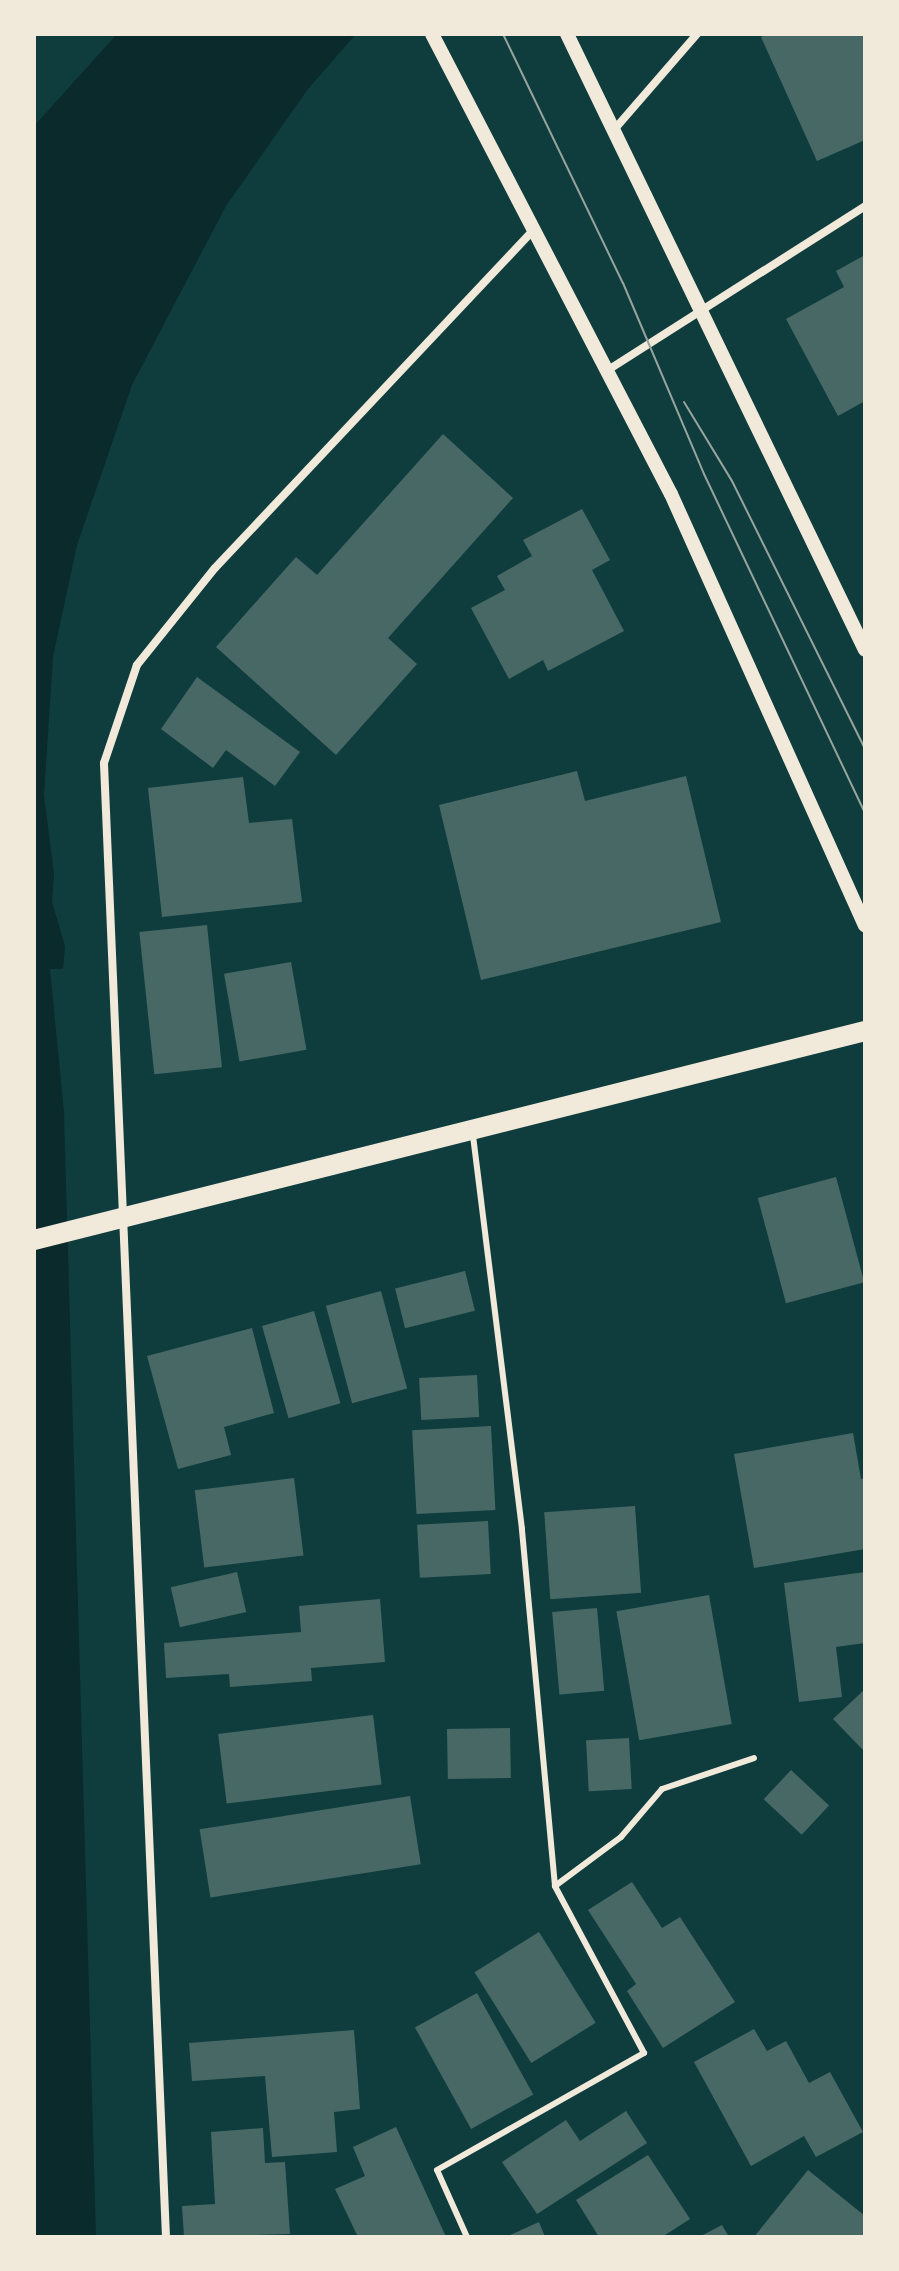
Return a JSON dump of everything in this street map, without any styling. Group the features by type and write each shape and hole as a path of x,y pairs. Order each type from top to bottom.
{"main road":[{"path":"34,1240 865,1031"}],"street":[{"path":"432,34 671,494 865,925"},
{"path":"567,34 699,314 865,650"},
{"path":"613,131 697,34"},
{"path":"608,370 865,206"},
{"path":"166,2237 126,1216 104,763 137,665 215,568 534,229"}],"lane":[{"path":"467,2237 437,2170 644,2053 555,1886 522,1529 473,1129"},
{"path":"555,1886 621,1837 662,1789 754,1758"}],"water":[{"path":"117,34 356,34 308,89 226,206 132,385 77,545 53,657 44,795 54,874 52,902 65,946 63,969 50,969 64,1112 96,2237 34,2237 34,126"}],"building":[{"path":"768,34 864,34 865,140 817,161 761,37"},
{"path":"865,255 865,401 838,416 786,319 844,287 836,271"},
{"path":"443,434 513,498 388,638 417,664 336,755 216,647 296,557 317,575"},
{"path":"582,509 610,560 592,570 624,631 548,671 543,660 509,679 471,608 505,590 497,576 532,556 523,540"},
{"path":"197,677 300,752 275,786 226,750 213,768 161,729"},
{"path":"577,771 585,801 686,776 721,922 481,980 439,805"},
{"path":"243,777 249,823 292,819 302,902 162,917 148,788"},
{"path":"207,925 222,1067 154,1074 139,932"},
{"path":"291,962 306,1050 239,1061 224,974"},
{"path":"836,1177 864,1282 786,1303 758,1198"},
{"path":"465,1271 475,1311 405,1328 395,1288"},
{"path":"381,1291 407,1389 352,1403 326,1306"},
{"path":"314,1311 340,1403 289,1418 262,1326"},
{"path":"252,1328 274,1413 224,1427 231,1455 178,1469 147,1356"},
{"path":"477,1375 479,1417 421,1420 419,1378"},
{"path":"491,1426 495,1510 417,1514 412,1430"},
{"path":"853,1433 861,1479 865,1478 865,1549 754,1568 734,1454"},
{"path":"294,1478 304,1555 204,1568 195,1490"},
{"path":"635,1506 641,1593 550,1599 544,1512"},
{"path":"488,1521 491,1574 420,1578 417,1525"},
{"path":"237,1572 246,1612 180,1627 171,1587"},
{"path":"865,1572 865,1643 836,1647 842,1697 799,1702 784,1583"},
{"path":"709,1595 732,1724 639,1740 616,1611"},
{"path":"380,1599 385,1662 311,1668 312,1681 230,1687 229,1674 166,1678 164,1643 301,1632 299,1606"},
{"path":"597,1608 604,1691 559,1695 552,1612"},
{"path":"865,1689 865,1752 833,1719"},
{"path":"373,1715 382,1784 227,1803 218,1734"},
{"path":"510,1728 511,1778 448,1779 447,1729"},
{"path":"629,1738 632,1789 589,1791 586,1740"},
{"path":"791,1770 829,1805 802,1835 764,1799"},
{"path":"410,1796 421,1864 210,1897 200,1829"},
{"path":"632,1882 662,1928 680,1917 735,2002 663,2048 627,1991 636,1984 588,1910"},
{"path":"539,1932 596,2023 531,2063 475,1972"},
{"path":"477,1993 533,2094 471,2129 415,2027"},
{"path":"754,2029 767,2051 786,2041 809,2083 830,2072 863,2132 816,2157 804,2136 751,2166 694,2062"},
{"path":"354,2030 360,2109 334,2112 337,2152 272,2157 265,2076 192,2081 189,2043"},
{"path":"626,2111 647,2143 537,2214 502,2162 566,2120 580,2141"},
{"path":"396,2127 446,2237 358,2237 335,2189 365,2176 353,2147"},
{"path":"263,2128 265,2163 285,2162 290,2234 184,2237 182,2206 215,2204 211,2132"},
{"path":"648,2155 690,2219 662,2237 599,2237 576,2200"},
{"path":"808,2170 865,2216 865,2237 754,2237"},
{"path":"539,2222 545,2237 506,2237"},
{"path":"722,2225 729,2237 699,2237"}],"tram line":[{"path":"503,34 623,283 704,474 865,813"},
{"path":"684,402 732,481 865,749"}]}
